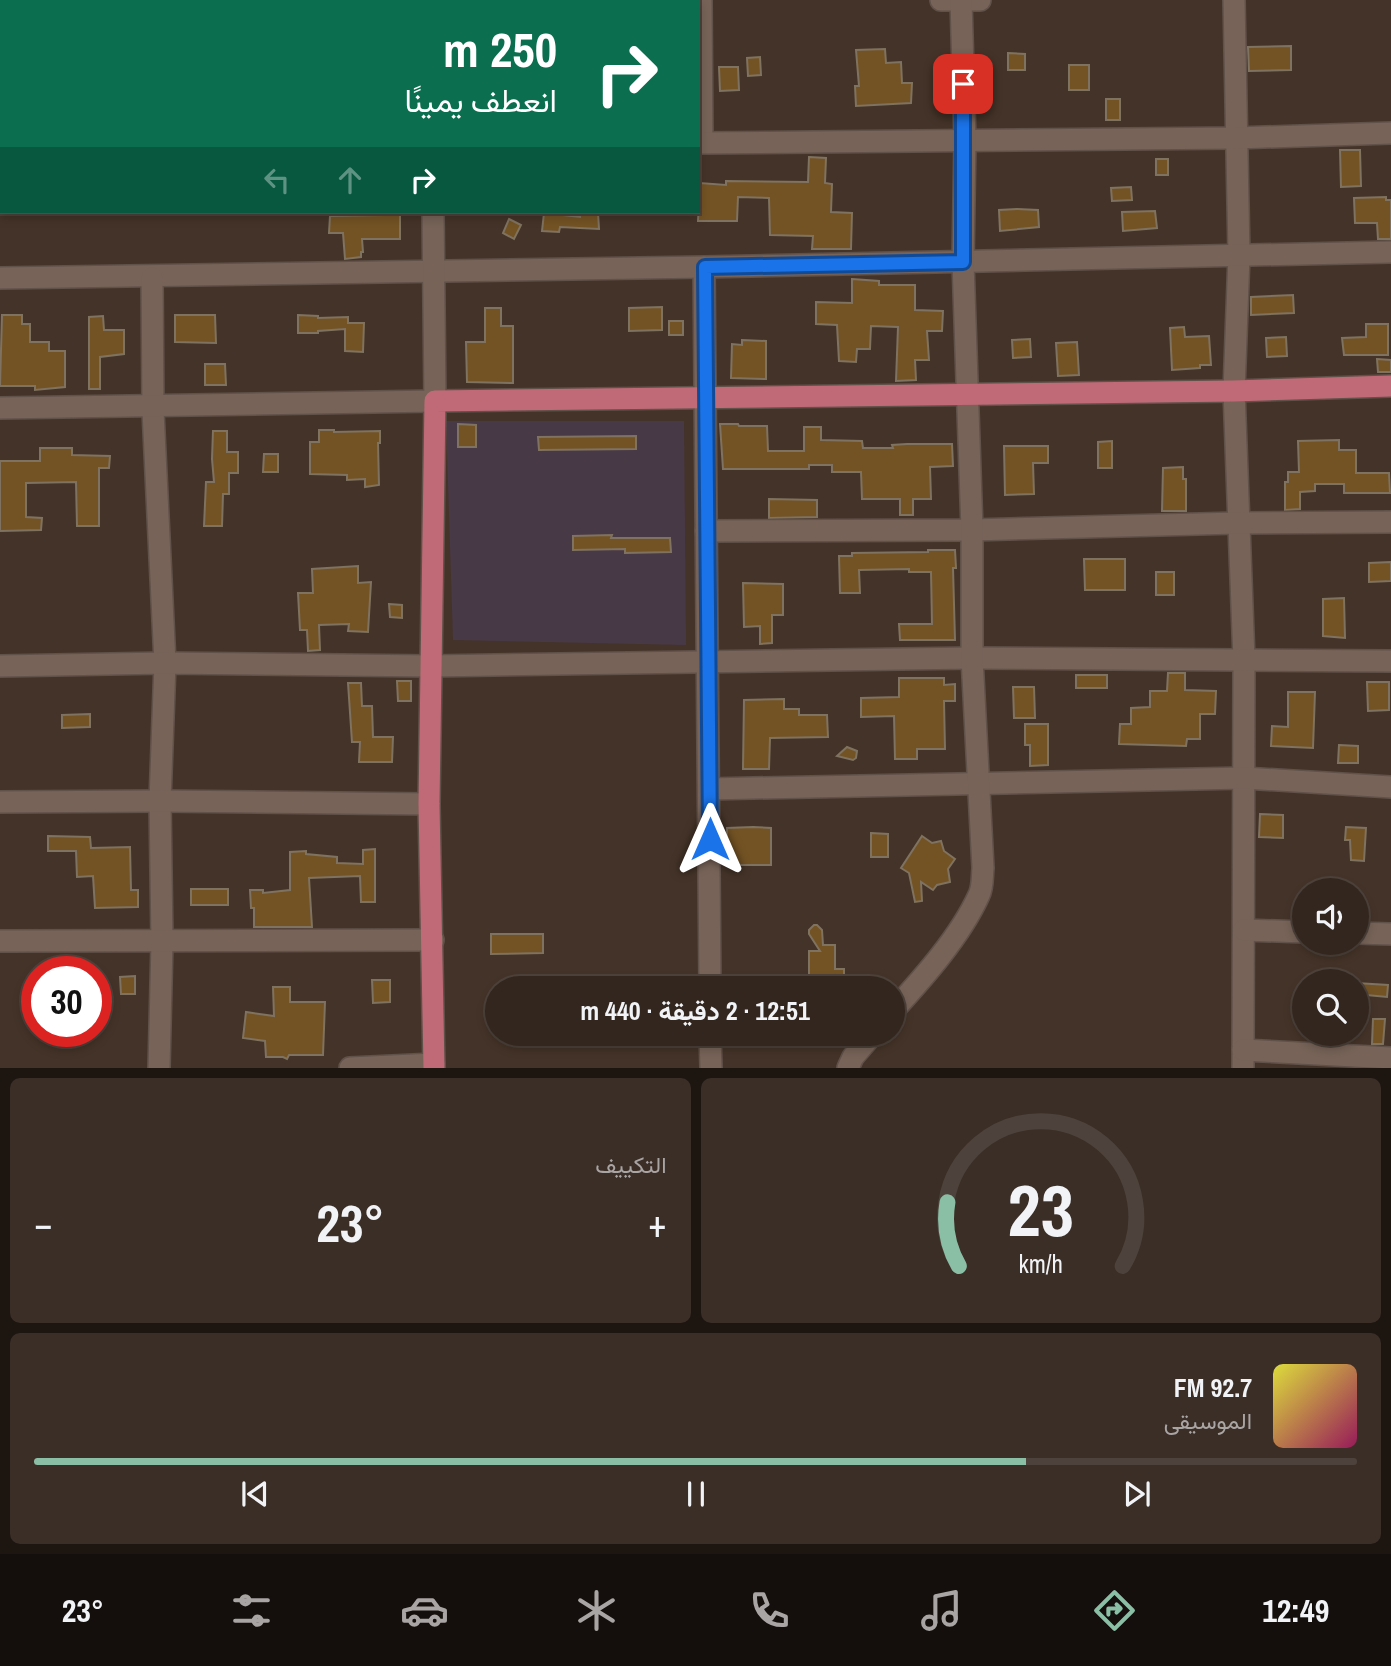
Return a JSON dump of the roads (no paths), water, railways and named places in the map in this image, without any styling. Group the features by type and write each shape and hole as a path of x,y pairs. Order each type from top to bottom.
{"main road":[{"path":"434,1066 429,804 435,401 1234,391 1391,386"}],"street":[{"path":"701,0 700,142 1236,138 1391,133"},
{"path":"942,0 980,0"},
{"path":"905,997 937,961 981,893 983,868 972,658 972,530 963,262 965,140 961,0"},
{"path":"1234,0 1239,255 1234,391 1244,660 1243,1059 1391,1058"},
{"path":"0,408 435,401 433,214"},
{"path":"0,278 152,278 1391,252"},
{"path":"705,267 710,976"},
{"path":"152,278 153,405 165,663 160,801 162,942 159,1068"},
{"path":"706,531 972,530 1391,522"},
{"path":"0,666 165,663 431,666 972,658 1391,660"},
{"path":"709,789 1244,778 1391,787"},
{"path":"0,802 429,804"},
{"path":"1244,930 1292,932"},
{"path":"1369,933 1391,934"},
{"path":"0,941 433,940"},
{"path":"710,1046 710,1068"},
{"path":"848,1068 863,1046"},
{"path":"350,1068 434,1066"}]}
